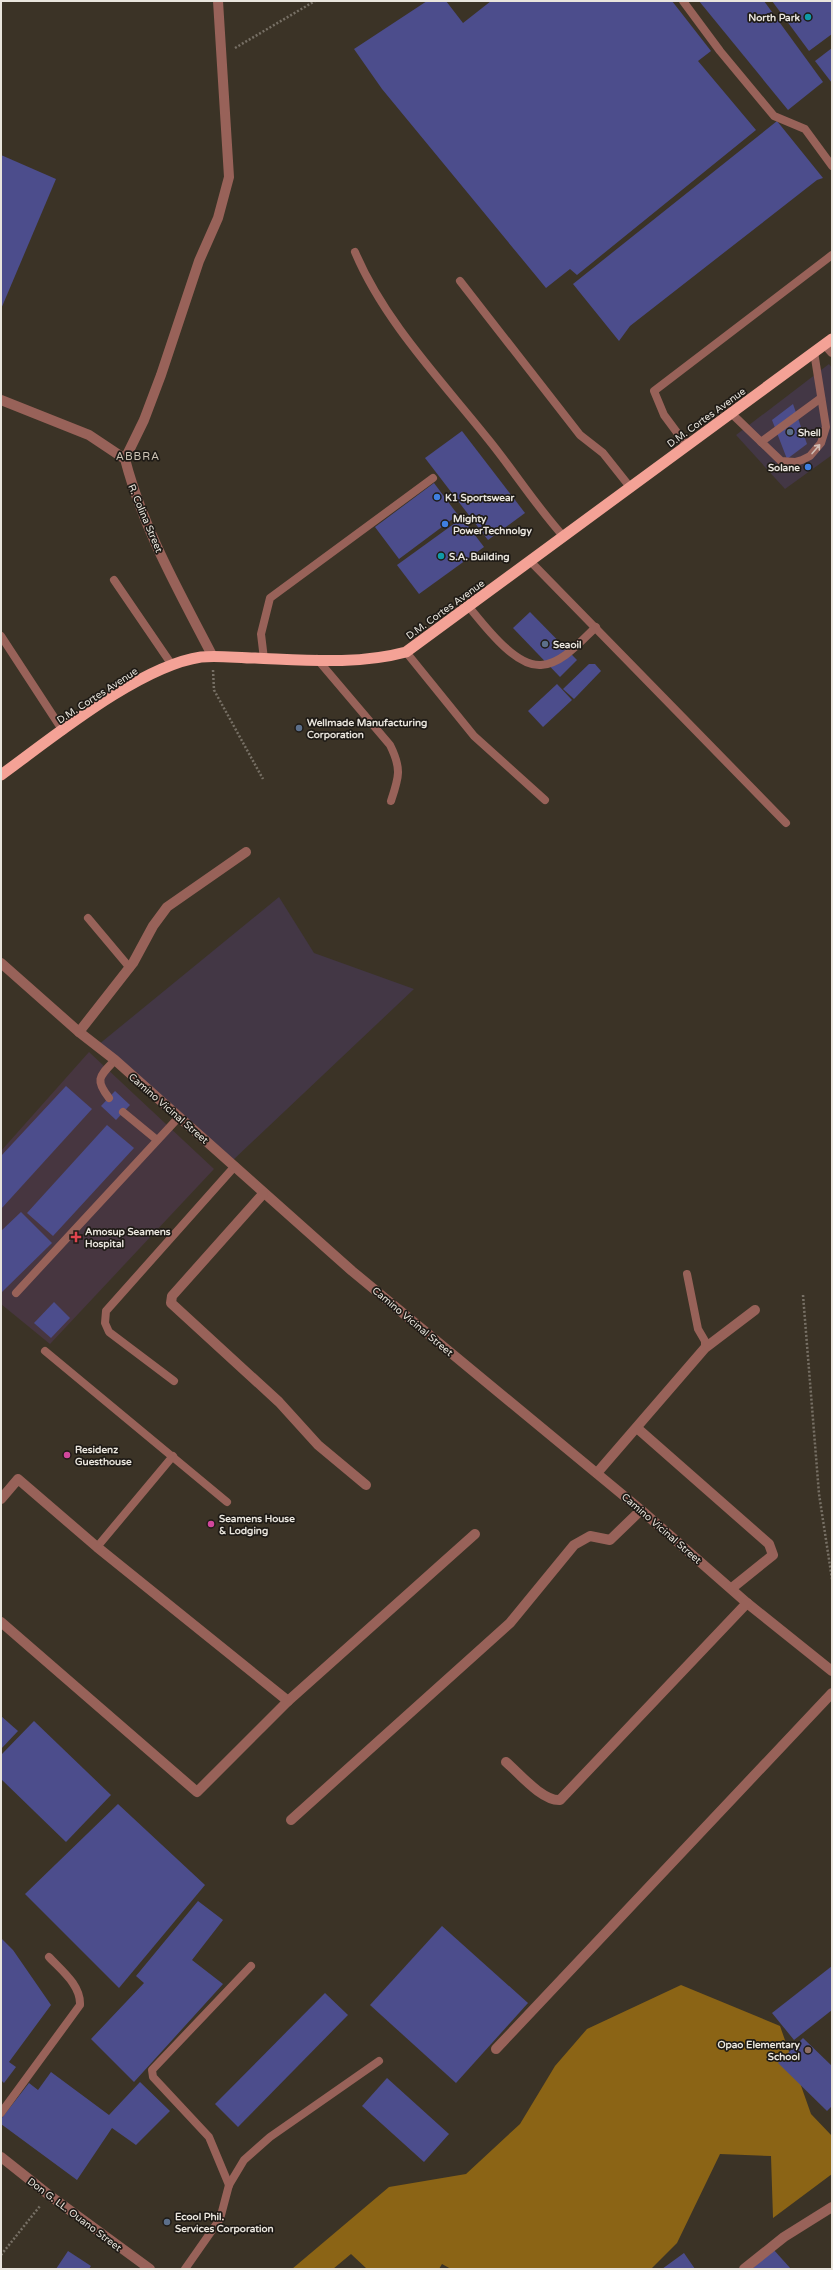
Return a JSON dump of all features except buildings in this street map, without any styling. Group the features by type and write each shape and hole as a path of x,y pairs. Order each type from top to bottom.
{"highway":[{"name":"D.M. Cortes Avenue","path":"1,775 111,698 145,678 172,665 191,659 213,657 369,659 406,652 814,352 830,345"}],"street":[{"path":"1,400 89,434 125,459 144,420 159,381 199,260 218,218 229,177 218,1"},
{"name":"R. Colina Street","path":"125,459 133,490 151,531 213,657"},
{"path":"79,1032 130,968 153,926 167,907 246,852"},
{"name":"Camino Vicinal Street","path":"1,963 79,1032 115,1060 179,1116 235,1166 263,1194 352,1271 597,1473 732,1588 747,1603 832,1671"},
{"path":"263,1194 172,1296 171,1303 279,1402 318,1445 366,1485"},
{"path":"597,1473 705,1348 755,1310"},
{"path":"637,1428 769,1544 773,1555 732,1588"},
{"path":"1,1499 18,1479 97,1547 288,1701"},
{"path":"291,1820 510,1623 574,1545 590,1536 610,1540 641,1510"},
{"path":"1,1622 197,1792 288,1701 475,1534"},
{"path":"506,1762 543,1795 560,1800 747,1603"},
{"path":"496,2049 832,1693"},
{"name":"Don G. LL. Ouano Street","path":"1,2157 49,2195 150,2269"},
{"path":"744,2269 784,2237 832,2207"}],"lane":[{"path":"683,1 720,51 774,116 805,129 832,166"},
{"path":"355,252 367,281 378,299 491,442 549,520 564,537"},
{"path":"687,446 664,415 654,392 832,255"},
{"path":"460,281 580,435 603,453 630,487"},
{"path":"731,413 781,461 795,462 810,456 821,443 826,427 814,352"},
{"path":"761,442 821,398"},
{"path":"264,658 261,634 270,598 433,478"},
{"path":"530,561 786,823"},
{"path":"114,580 172,665"},
{"path":"469,607 499,642 527,663 541,665 553,661 574,648 596,627"},
{"path":"1,636 63,731"},
{"path":"406,652 474,736 545,800"},
{"path":"317,659 390,745 398,760 400,770 391,801"},
{"path":"88,918 130,968"},
{"path":"109,1098 101,1088 99,1080 102,1074 115,1060"},
{"path":"123,1112 157,1140"},
{"path":"16,1293 179,1116"},
{"path":"174,1381 109,1332 105,1323 106,1311 235,1166"},
{"path":"687,1274 698,1329 705,1341 705,1348"},
{"path":"45,1351 227,1502"},
{"path":"97,1547 173,1456"},
{"path":"1,2114 80,2005 80,1996 75,1986 49,1957"},
{"path":"229,2185 209,2137 153,2077 152,2070 251,1966"},
{"path":"185,2269 220,2219 229,2185 244,2160 270,2137 379,2061"}],"path":[{"path":"222,56 315,1"},
{"path":"213,657 214,690 263,779"},
{"path":"803,1295 819,1494 832,1579"},
{"path":"1,2255 49,2195"}],"shaded area":[{"path":"829,364 832,368 832,455 785,489 736,435"},
{"path":"279,897 314,953 414,989 231,1162 98,1045"},
{"name":"Amosup Seamens Hospital","path":"89,1052 214,1169 50,1344 1,1304 1,1151"},
{"path":"681,1985 780,2026 811,2114 832,2136 832,2174 773,2218 771,2156 720,2154 677,2243 651,2269 451,2269 442,2264 439,2269 367,2269 351,2254 333,2269 292,2269 389,2187 466,2174 520,2124 555,2066 587,2029"}],"place":[{"name":"North Park","path":"808,17"},
{"name":"Shell","path":"790,432"},
{"name":"Solane","path":"808,467"},
{"name":"K1 Sportswear","path":"437,497"},
{"name":"Mighty PowerTechnolgy","path":"445,524"},
{"name":"S.A. Building","path":"441,556"},
{"name":"Seaoil","path":"545,644"},
{"name":"Wellmade Manufacturing Corporation","path":"299,728"},
{"name":"Amosup Seamens Hospital","path":"76,1237"},
{"name":"Residenz Guesthouse","path":"67,1455"},
{"name":"Seamens House & Lodging","path":"211,1524"},
{"name":"Opao Elementary School","path":"808,2050"},
{"name":"Ecool Phil. Services Corporation","path":"167,2222"}],"district":[{"name":"ABBRA","path":"138,456"}]}
